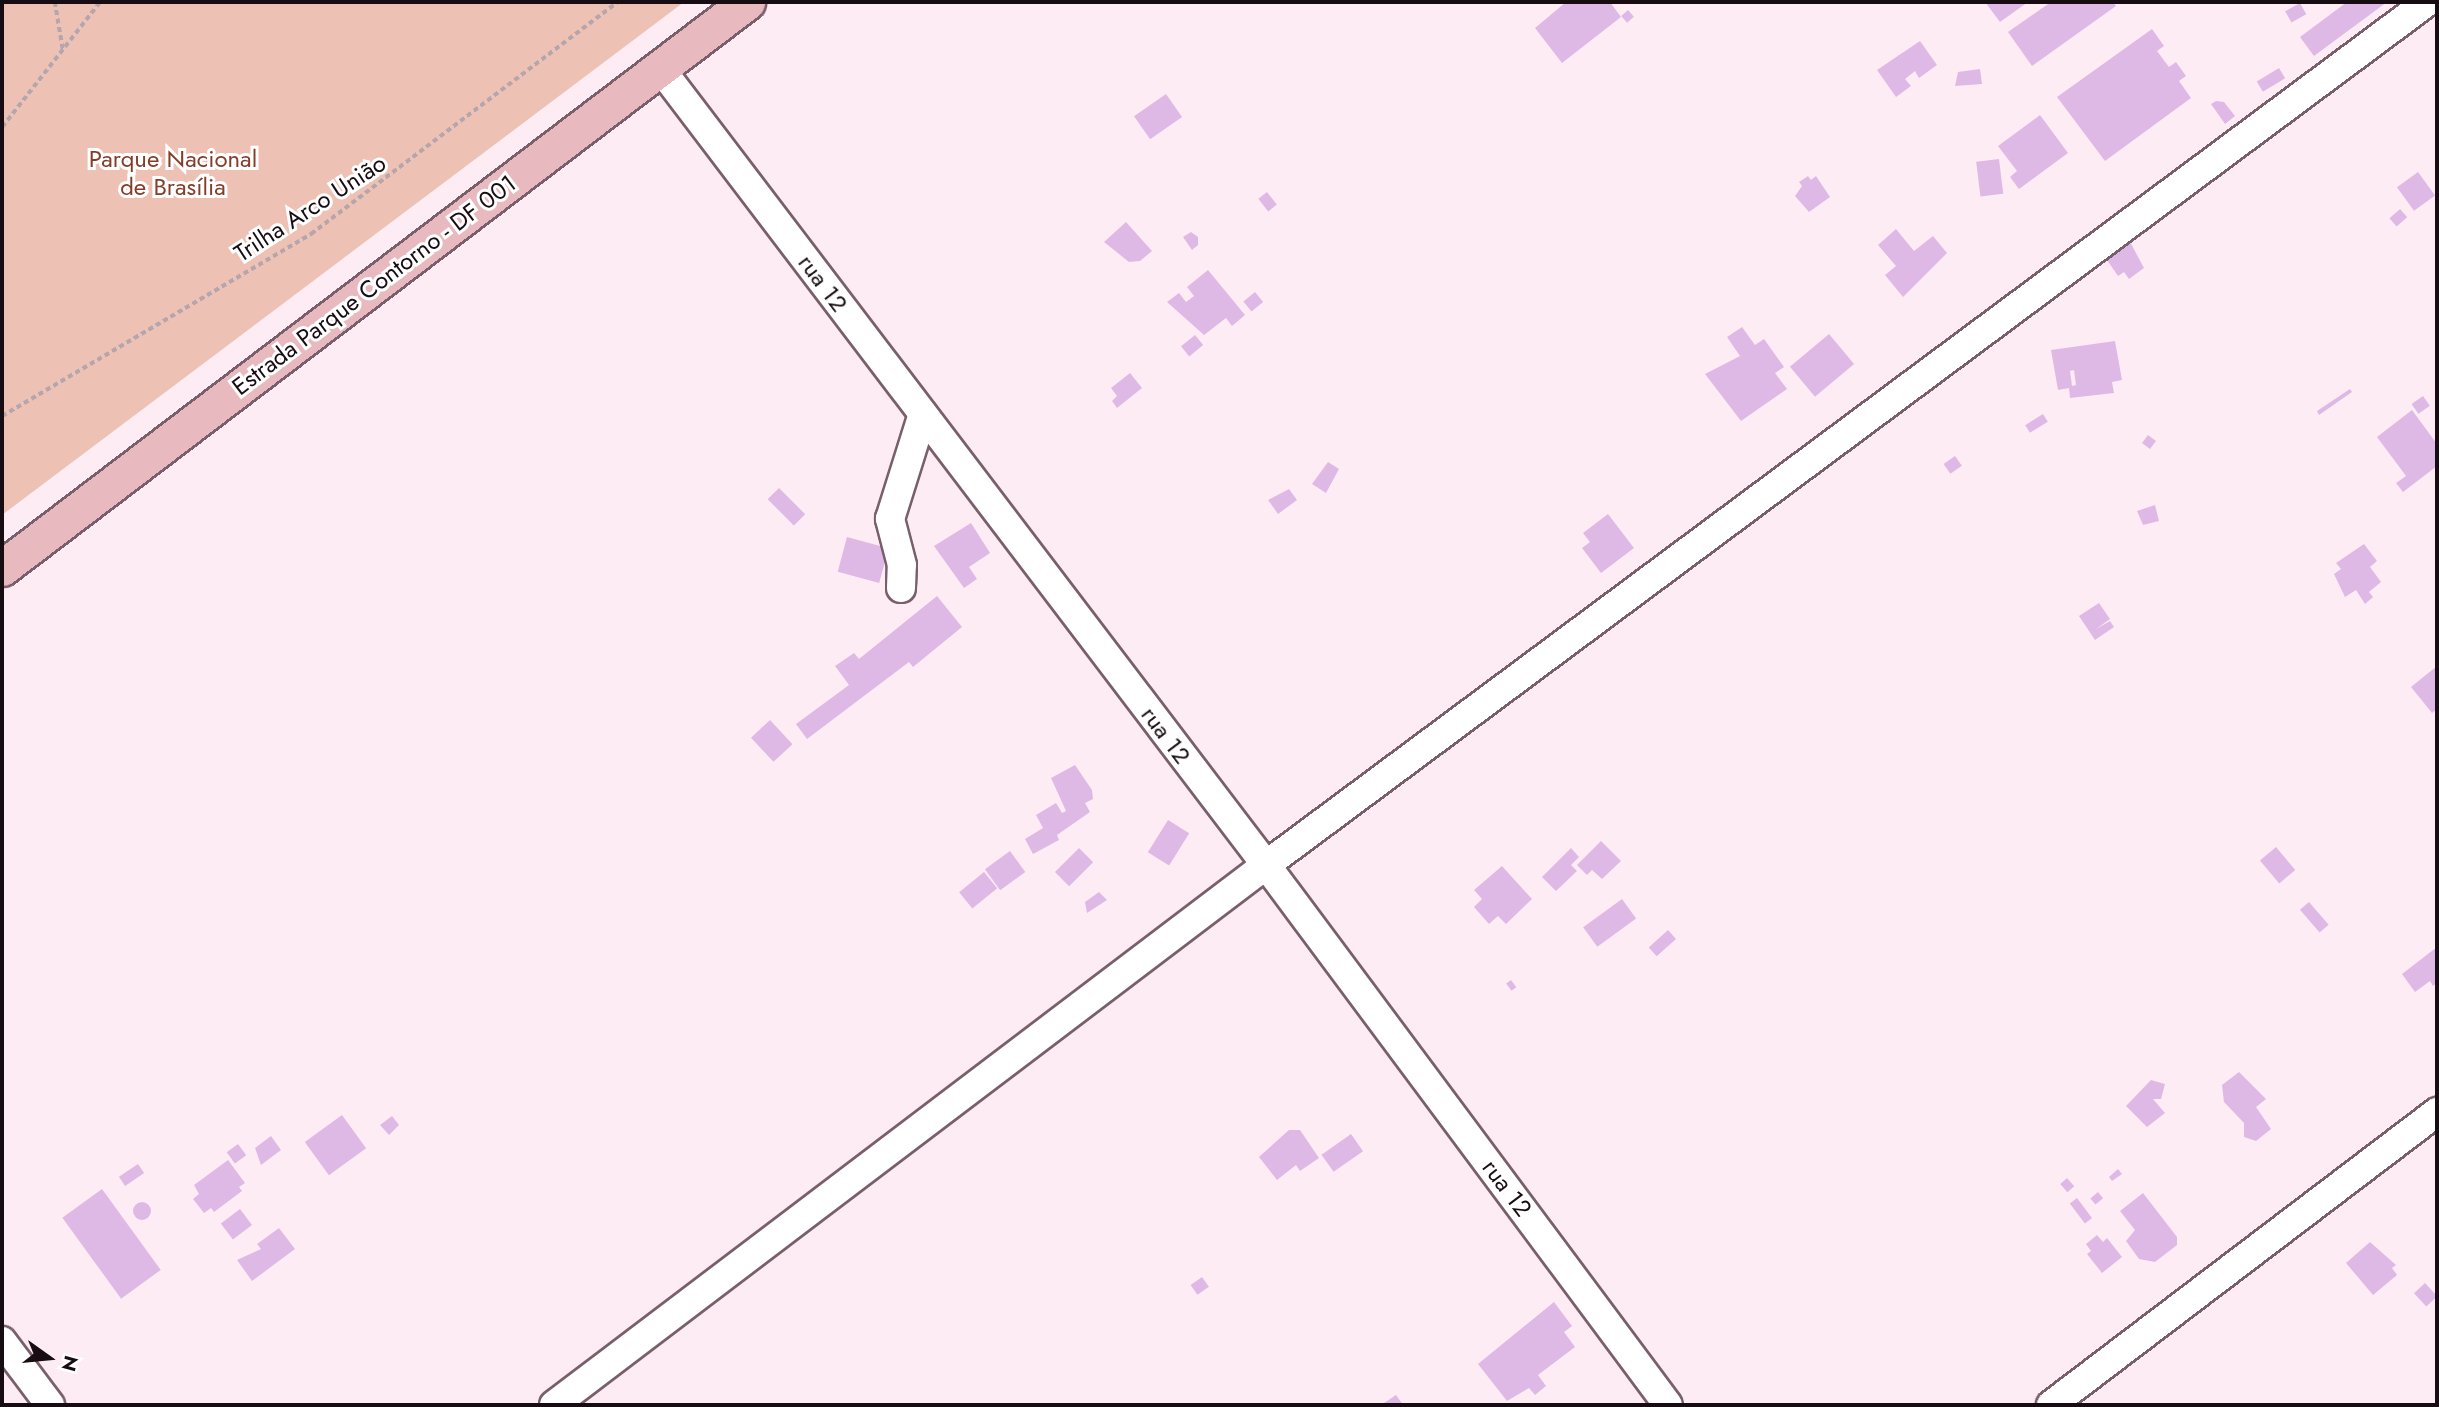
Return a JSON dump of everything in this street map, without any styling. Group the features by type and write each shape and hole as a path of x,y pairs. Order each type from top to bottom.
{"main road":[{"name":"Estrada Parque Contorno - DF 001","path":"2,568 747,2"}],"street":[{"path":"554,1405 1266,865 2427,2"},
{"name":"rua 12","path":"660,68 1266,865 1668,1405"},
{"path":"901,588 902,565 890,519 923,414"},
{"path":"2051,1405 2437,1112"},
{"path":"2,1341 50,1405"}],"path":[{"path":"55,2 63,52"},
{"path":"2,127 100,2"},
{"name":"Trilha Arco União","path":"2,416 311,234 618,2"}],"green space":[{"name":"Parque Nacional de Brasília","path":"2,2 684,2 2,515"}],"building":[{"path":"1566,2 1610,2 1621,17 1562,63 1535,28"},
{"path":"1985,2 2028,2 2000,22"},
{"path":"2051,2 2113,2 2116,6 2032,66 2008,32"},
{"path":"2347,2 2387,2 2314,56 2300,37"},
{"path":"2300,3 2306,14 2291,23 2285,11"},
{"path":"1628,10 1634,17 1627,23 1621,16"},
{"path":"2152,29 2164,46 2157,51 2169,67 2176,62 2186,76 2179,81 2191,98 2105,161 2057,97"},
{"path":"1920,41 1937,65 1919,78 1915,71 1905,79 1911,86 1896,97 1877,70"},
{"path":"2279,68 2285,78 2263,92 2257,81"},
{"path":"1980,69 1982,84 1955,86 1958,72"},
{"path":"1166,94 1182,117 1150,139 1134,116"},
{"path":"2216,101 2224,102 2235,116 2225,124 2211,104"},
{"path":"2040,115 2068,153 2019,189 2010,177 2017,171 1998,146"},
{"path":"1999,159 2003,194 1980,197 1976,162"},
{"path":"2418,172 2435,195 2414,211 2397,187"},
{"path":"1808,176 1811,180 1816,176 1830,197 1809,212 1795,196 1802,186 1799,182"},
{"path":"1267,192 1277,205 1268,211 1258,199"},
{"path":"2400,209 2407,217 2397,226 2389,218"},
{"path":"1126,222 1152,251 1140,261 1129,262 1104,242"},
{"path":"1896,229 1914,251 1933,236 1947,253 1903,297 1885,275 1896,266 1878,245"},
{"path":"1191,232 1198,237 1198,245 1192,250 1183,237"},
{"path":"2129,240 2144,268 2129,279 2124,272 2118,276 2105,257"},
{"path":"1208,270 1245,315 1232,326 1226,318 1204,335 1167,302 1179,293 1186,302 1194,296 1187,287"},
{"path":"1255,292 1263,302 1252,312 1243,301"},
{"path":"1742,327 1755,345 1764,339 1784,367 1775,373 1787,389 1741,421 1705,374 1740,356 1727,337"},
{"path":"1829,334 1854,364 1815,397 1790,367"},
{"path":"1195,335 1203,345 1189,356 1181,346"},
{"path":"2115,341 2122,380 2112,382 2114,393 2070,398 2069,388 2058,390 2051,350","holes":["2074,370 2076,385 2072,386 2070,371"]},
{"path":"1130,373 1142,388 1117,408 1112,401 1117,396 1111,388"},
{"path":"2350,389 2352,392 2319,415 2317,411"},
{"path":"2423,396 2430,406 2418,414 2412,404"},
{"path":"2412,410 2437,444 2437,466 2403,492 2396,483 2406,476 2377,437"},
{"path":"2043,414 2048,422 2030,433 2025,425"},
{"path":"2148,435 2156,441 2150,449 2142,443"},
{"path":"1955,456 1962,466 1950,474 1944,464"},
{"path":"1328,462 1339,469 1326,493 1312,484"},
{"path":"779,488 805,514 794,525 768,499"},
{"path":"1289,489 1297,500 1278,514 1268,500"},
{"path":"2155,505 2159,521 2143,525 2137,511"},
{"path":"1608,514 1634,548 1601,573 1582,548 1590,542 1583,533"},
{"path":"971,523 990,553 969,567 977,579 964,588 934,546"},
{"path":"847,537 889,548 879,583 838,572"},
{"path":"2364,544 2377,561 2370,567 2381,582 2369,592 2373,597 2365,604 2356,590 2345,597 2334,574 2341,569 2336,563"},
{"path":"937,596 962,627 913,667 909,662 807,739 796,724 849,685 835,666 854,653 859,659"},
{"path":"2099,603 2110,619 2096,629 2110,621 2114,627 2095,640 2079,616"},
{"path":"2437,666 2437,709 2432,713 2411,687"},
{"path":"770,720 793,744 773,762 751,738"},
{"path":"1075,765 1092,790 1093,799 1085,803 1090,812 1057,835 1059,840 1033,854 1025,839 1043,828 1036,815 1056,803 1062,813 1066,811 1051,778"},
{"path":"1168,820 1189,833 1169,865 1148,852"},
{"path":"1601,841 1621,861 1602,879 1592,870 1587,875 1577,865"},
{"path":"2276,847 2295,870 2279,883 2260,860"},
{"path":"1079,848 1093,862 1069,886 1055,872"},
{"path":"1571,848 1579,857 1571,865 1577,871 1556,891 1542,877"},
{"path":"1010,851 1025,872 1000,890 985,869"},
{"path":"1502,866 1532,899 1506,924 1498,916 1489,924 1474,907 1482,899 1474,890"},
{"path":"984,872 997,888 972,908 959,892"},
{"path":"1099,892 1107,900 1087,913 1085,902"},
{"path":"1622,899 1636,918 1597,947 1583,927"},
{"path":"2309,902 2329,925 2320,933 2300,910"},
{"path":"1668,930 1676,939 1657,956 1649,947"},
{"path":"2437,947 2437,983 2433,986 2430,981 2415,992 2402,974"},
{"path":"1511,980 1516,987 1511,991 1506,984"},
{"path":"2239,1072 2266,1099 2256,1107 2271,1129 2256,1141 2244,1137 2244,1123 2224,1102 2222,1085"},
{"path":"2151,1080 2165,1084 2161,1099 2153,1099 2165,1113 2147,1127 2126,1106"},
{"path":"342,1115 366,1148 329,1175 305,1142"},
{"path":"392,1116 399,1125 389,1135 380,1125"},
{"path":"1289,1130 1300,1130 1319,1158 1300,1171 1296,1165 1277,1180 1259,1157"},
{"path":"1351,1134 1363,1151 1334,1172 1322,1155"},
{"path":"271,1136 281,1150 261,1165 255,1148"},
{"path":"238,1144 246,1155 235,1164 227,1152"},
{"path":"228,1160 245,1183 239,1187 242,1191 214,1212 211,1208 204,1213 193,1199 199,1194 194,1185"},
{"path":"138,1164 144,1173 125,1186 119,1177"},
{"path":"2118,1169 2122,1174 2112,1181 2109,1177"},
{"path":"2067,1178 2074,1186 2067,1192 2060,1184"},
{"path":"102,1189 161,1270 121,1299 62,1218"},
{"path":"2098,1192 2103,1198 2095,1205 2090,1198"},
{"path":"2143,1193 2177,1237 2177,1245 2155,1262 2139,1259 2126,1241 2135,1230 2120,1211"},
{"path":"2077,1198 2092,1218 2085,1223 2070,1203"},
{"path":"142,1202 148,1205 151,1211 148,1217 142,1220 136,1217 133,1211 136,1205"},
{"path":"240,1209 252,1225 233,1239 221,1223"},
{"path":"279,1228 295,1249 252,1281 237,1260 261,1249 257,1244"},
{"path":"2097,1235 2103,1242 2107,1238 2122,1257 2102,1273 2087,1254 2091,1251 2086,1244"},
{"path":"2370,1242 2396,1265 2392,1268 2397,1275 2373,1295 2346,1263"},
{"path":"1202,1277 1209,1287 1197,1295 1191,1285"},
{"path":"2425,1283 2437,1296 2426,1306 2414,1293"},
{"path":"1554,1302 1572,1326 1564,1332 1575,1347 1538,1375 1546,1386 1535,1395 1529,1388 1507,1401 1478,1364"},
{"path":"1396,1395 1403,1405 1381,1405"}]}
